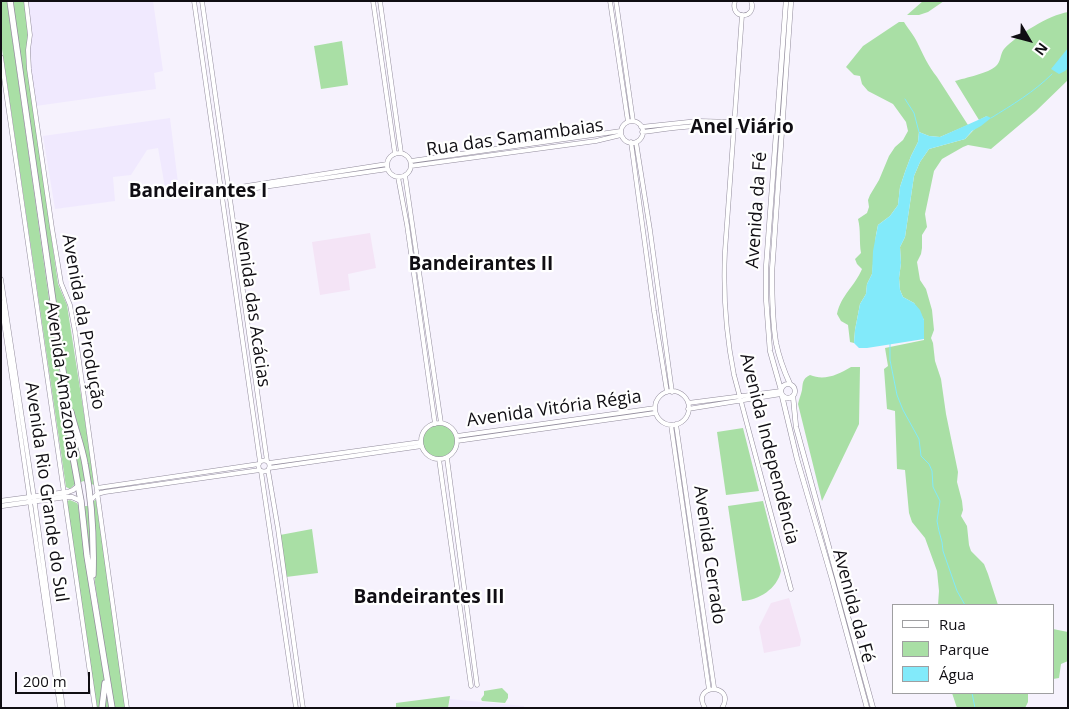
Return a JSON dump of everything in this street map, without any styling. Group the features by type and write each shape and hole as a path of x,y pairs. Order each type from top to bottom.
{"highway":[{"path":"10,1 66,392 71,446 112,707"},
{"path":"66,392 72,420 80,441 88,484 94,539 93,589"},
{"path":"78,486 83,482 88,484"},
{"path":"81,501 85,503 90,501"},
{"path":"102,708 106,676"}],"main road":[{"name":"Avenida da Fé","path":"786,1 772,298 776,343 790,384"},
{"name":"Avenida da Fé","path":"791,1 766,268 770,351 797,459 867,708"},
{"path":"790,384 795,390 793,396 788,399 781,393 785,385 790,384"},
{"name":"Avenida da Fé","path":"793,396 796,426 873,708"},
{"path":"1,501 64,495 78,486"},
{"path":"64,495 81,501"},
{"path":"1,506 32,499"}],"street":[{"name":"Avenida da Produção","path":"26,1 30,35 28,60 39,142 61,284 70,305 75,332 127,708"},
{"name":"Avenida das Acácias","path":"194,1 260,470"},
{"name":"Avenida das Acácias","path":"202,1 303,708"},
{"path":"373,1 395,154"},
{"path":"380,1 401,153"},
{"path":"610,1 628,122"},
{"path":"616,1 634,121"},
{"path":"736,1 735,11 742,15 750,12 752,7 751,1"},
{"name":"Avenida Independência","path":"742,15 724,275 730,356 791,589"},
{"name":"Avenida Amazonas","path":"1,57 94,708"},
{"path":"634,121 638,123 642,130 640,138 634,142 625,140 621,133 622,127 628,122 634,121"},
{"path":"642,130 698,121 779,128"},
{"name":"Rua das Samambaias","path":"411,161 621,133"},
{"name":"Rua das Samambaias","path":"411,166 588,142 621,133"},
{"path":"634,142 650,230 672,392"},
{"path":"634,142 654,311 666,392"},
{"path":"401,153 407,155 411,161 411,166 405,176 398,177 391,174 388,167 389,159 395,154 401,153"},
{"path":"222,191 388,167"},
{"path":"405,176 441,424"},
{"path":"398,177 435,424"},
{"name":"Avenida Rio Grande do Sul","path":"1,279 62,708"},
{"name":"Avenida Rio Grande do Sul","path":"1,302 32,499"},
{"path":"666,392 672,392 682,395 688,403 686,417 674,425 663,423 655,410 658,398 666,392"},
{"path":"688,409 781,393"},
{"path":"688,403 740,399"},
{"name":"Avenida Vitória Régia","path":"457,439 655,410"},
{"path":"441,424 451,427 457,439 455,451 447,458 432,458 427,455 422,444 424,432 430,426 441,424"},
{"name":"Avenida Cerrado","path":"674,425 714,687 721,691 724,696 725,703 722,708"},
{"name":"Avenida Cerrado","path":"674,425 709,690"},
{"path":"268,466 422,444"},
{"path":"447,458 477,685"},
{"path":"439,459 471,686"},
{"path":"88,484 97,488 264,461 268,466"},
{"path":"90,501 97,494 104,492 260,470 266,472 268,466"},
{"path":"260,470 296,708"},
{"path":"705,708 702,704 702,697 705,692 715,689"}],"shaded area":[{"path":"27,1 153,1 163,71 154,73 156,89 36,106 29,60"},
{"path":"170,118 179,191 166,193 158,148 147,150 131,175 113,177 115,201 55,209 43,136"},
{"path":"370,233 376,268 348,274 350,290 320,295 312,242"},
{"path":"789,598 801,640 800,646 764,653 759,627 771,603"},
{"path":"450,699 524,706 524,708 448,708"}],"green space":[{"path":"1,1 7,1 75,484 70,489 66,487 2,49"},
{"path":"11,1 24,1 28,35 26,59 58,284 67,305 95,485 89,483 82,438 69,399"},
{"path":"923,1 944,1 928,12 919,15 907,15"},
{"path":"1068,12 1068,80 1036,111 991,149 968,145 942,159 934,171 925,214 927,227 922,235 921,254 917,262 920,280 926,289 932,310 934,330 931,338 935,361 941,379 958,472 957,482 963,510 961,516 967,526 971,551 984,564 998,604 938,604 937,571 925,538 912,522 909,513 905,470 897,469 895,411 887,409 884,369 888,366 885,348 924,340 924,320 914,303 903,297 899,278 901,263 900,247 905,237 914,176 920,162 929,149 965,139 987,116 979,120 955,81 993,69 999,62 1004,49 1017,38 1034,26"},
{"path":"899,22 904,22 913,34 931,69 968,125 940,137 929,136 919,132 918,142 900,187 898,205 890,216 878,225 872,274 867,284 866,294 860,304 854,343 850,342 848,325 841,321 837,314 842,301 862,269 855,259 861,253 858,219 867,213 869,207 868,200 889,156 908,131 906,122 893,104 868,91 862,84 860,76 854,75 846,67 863,46"},
{"path":"342,41 348,85 321,89 314,46"},
{"path":"851,367 860,367 859,424 822,501 798,404 803,381 807,377 810,375 815,377 831,376"},
{"path":"69,414 75,430 87,482 83,481 80,483"},
{"path":"439,425 451,430 456,442 451,454 439,459 427,454 422,442 427,430"},
{"path":"743,428 759,491 726,495 717,432"},
{"path":"70,500 78,505 109,708 97,708 67,501"},
{"path":"95,500 126,708 115,708 95,583 92,504"},
{"path":"763,501 781,571 776,583 761,596 742,601 728,506"},
{"path":"83,506 88,506 91,523 91,568"},
{"path":"312,529 318,573 286,577 280,535"},
{"path":"1054,629 1068,632 1068,661 1061,664 1059,678 1054,679"},
{"path":"502,688 508,694 505,703 482,701 484,691"},
{"path":"952,694 1028,694 1028,702 1025,708 957,708"},
{"path":"450,696 448,708 396,708 396,703"}],"water":[{"path":"1068,48 1068,68 1059,74 1051,69"},
{"path":"987,116 991,118 972,131 965,139 929,149 920,162 914,176 905,237 900,247 901,263 899,278 903,297 914,303 920,310 924,320 924,339 859,348 854,343 855,330 860,304 866,294 867,284 872,274 873,251 878,225 890,216 898,205 900,187 918,142 919,132 929,136 940,137"}],"waterway":[{"path":"991,118 1015,103 1052,74"},
{"path":"905,99 914,113 919,132"},
{"path":"890,344 890,360 897,395 919,439 921,456 929,464 932,471 933,487 940,501 937,521 943,551 957,591 964,604"},
{"path":"972,694 975,708"}],"district":[{"name":"Anel Viário","path":"742,128"},
{"name":"Bandeirantes I","path":"198,192"},
{"name":"Bandeirantes II","path":"481,265"},
{"name":"Bandeirantes III","path":"429,598"}]}
